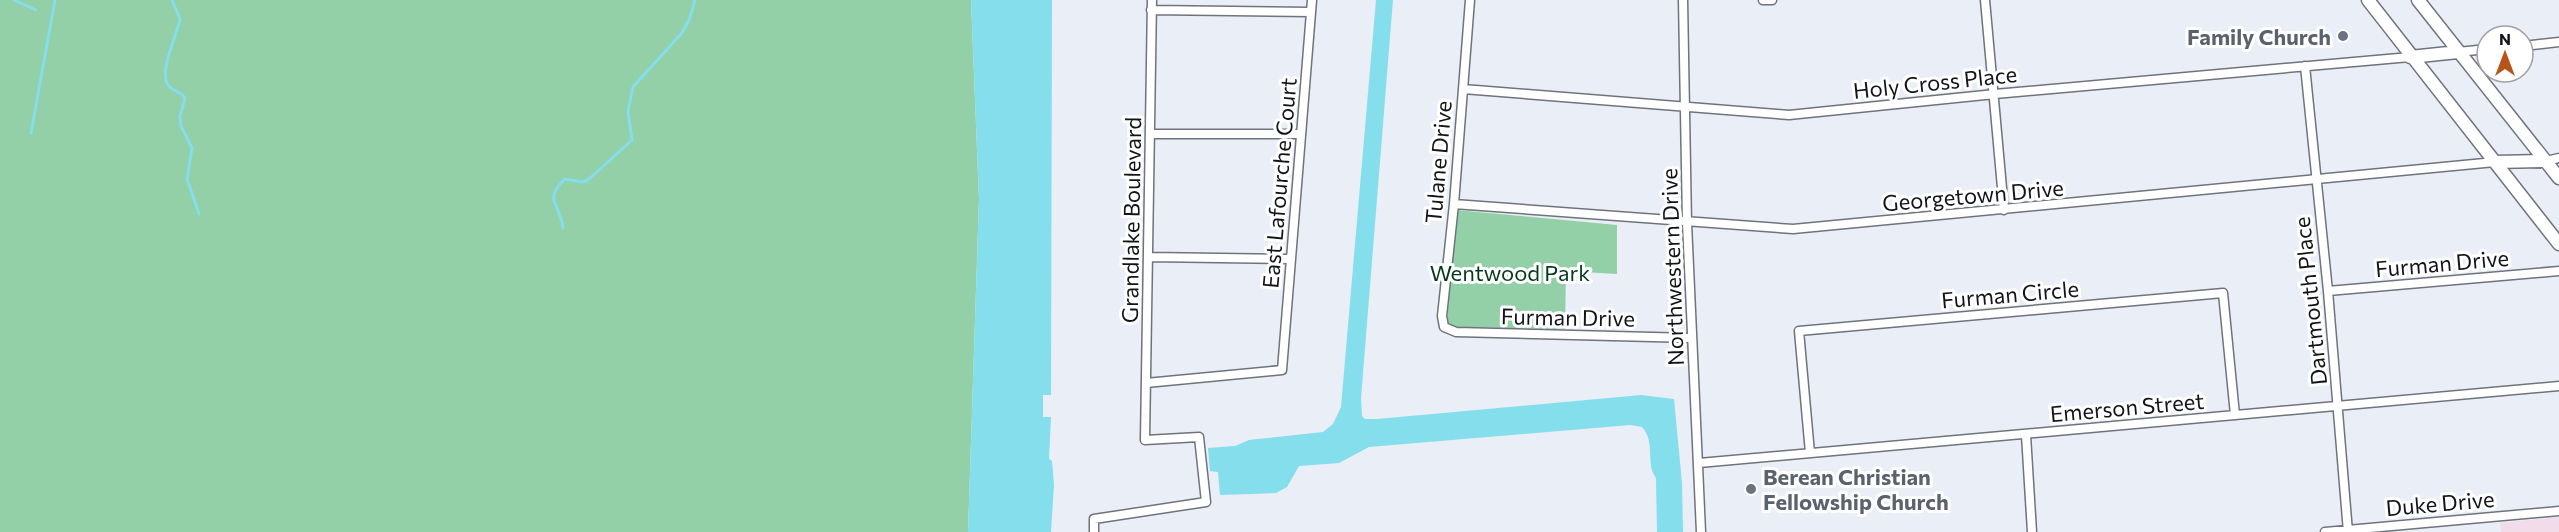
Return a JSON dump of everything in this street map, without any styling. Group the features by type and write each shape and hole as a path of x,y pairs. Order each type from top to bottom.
{"main road":[{"path":"2368,0 2410,57 2559,244"},
{"path":"2418,0 2559,178"},
{"path":"2410,57 2458,52"},
{"path":"2495,162 2546,161"}],"street":[{"name":"Grandlake Boulevard","path":"1094,532 1094,519 1206,502 1199,437 1145,440 1152,0"},
{"name":"East Lafourche Court","path":"1146,383 1282,370 1312,0"},
{"name":"Tulane Drive","path":"1444,327 1442,316 1454,204 1470,0"},
{"name":"Northwestern Drive","path":"1683,0 1687,223 1701,532"},
{"path":"1763,0 1772,0"},
{"path":"1985,0 2004,210"},
{"path":"1151,10 1311,12"},
{"path":"2535,45 2559,42"},
{"path":"2458,52 2475,50"},
{"name":"Holy Cross Place","path":"1462,89 1790,115 1995,94 2410,57"},
{"name":"Dartmouth Place","path":"2305,66 2328,291 2348,531"},
{"path":"1150,134 1301,134"},
{"path":"2546,161 2559,158"},
{"name":"Georgetown Drive","path":"1454,204 1687,223 1793,229 2495,162"},
{"path":"1149,257 1291,259"},
{"name":"Furman Drive","path":"2328,291 2559,271"},
{"name":"Furman Circle","path":"1810,453 1799,331 2223,292 2235,415"},
{"name":"Furman Drive","path":"1444,327 1456,332 1692,338"},
{"name":"Emerson Street","path":"1699,462 2026,435 2559,386"},
{"path":"2026,435 2032,532"},
{"name":"Duke Drive","path":"2325,532 2559,511"}],"shaded area":[{"path":"2559,517 2559,532 2501,532 2500,523"}],"green space":[{"path":"0,0 971,0 979,199 968,532 0,532"},
{"name":"Wentwood Park","path":"1456,210 1617,225 1617,274 1566,271 1565,329 1450,327 1447,320"}],"water":[{"path":"971,0 1052,0 1051,395 1043,395 1043,417 1051,417 1049,459 1052,461 1054,485 1051,532 968,532 979,199"},
{"path":"1376,0 1393,0 1361,398 1362,416 1365,419 1377,419 1641,395 1674,399 1682,483 1683,532 1657,532 1656,478 1651,466 1649,439 1642,427 1630,425 1369,447 1339,463 1299,466 1287,487 1276,493 1220,495 1218,472 1210,471 1208,448 1235,446 1249,440 1323,432 1333,424 1341,407"}],"waterway":[{"path":"14,0 36,10"},
{"path":"31,133 55,0"},
{"path":"172,0 180,19 166,64 166,81 170,87 185,98 180,116 181,126 192,148 187,179 199,214"},
{"path":"563,228 554,198 558,186 565,179 582,182 588,180 632,140 628,111 633,87 681,34 689,20 695,0"}],"place":[{"name":"Family Church","path":"2343,36"},
{"name":"Berean Christian Fellowship Church","path":"1751,489"}]}
